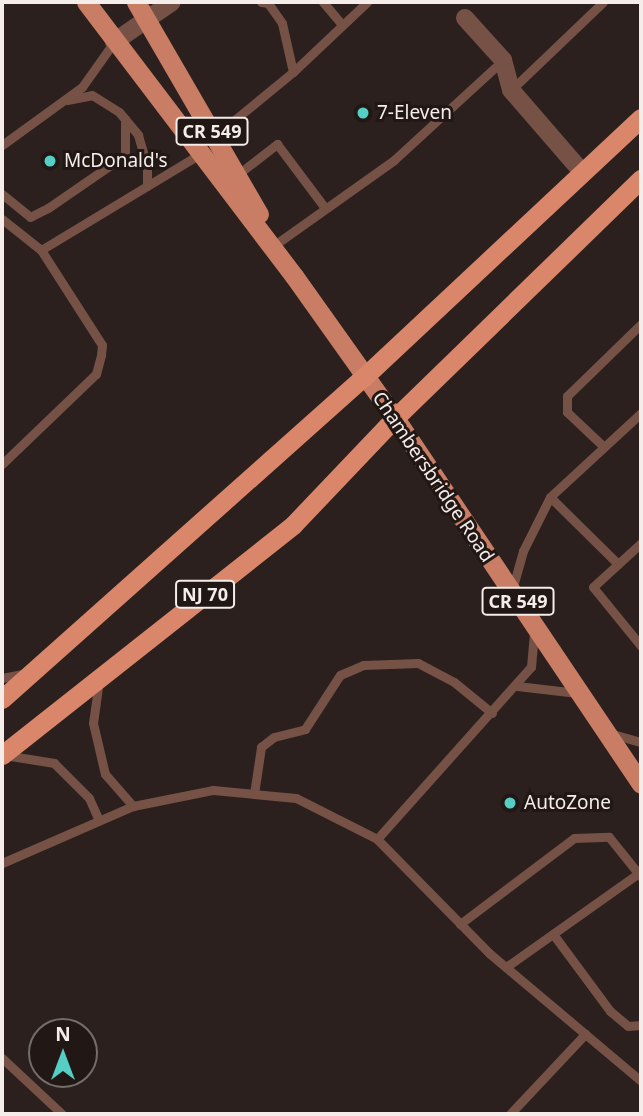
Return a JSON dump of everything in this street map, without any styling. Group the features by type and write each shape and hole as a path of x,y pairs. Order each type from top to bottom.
{"highway":[{"name":"NJ 70","path":"2,699 364,377 641,118"},
{"name":"NJ 70","path":"2,755 293,525 395,418 639,182"}],"main road":[{"name":"Chambersbridge Road","path":"136,2 294,276"},
{"name":"Chambersbridge Road","path":"94,4 114,42 294,276 395,418 641,784"}],"street":[{"path":"114,42 172,2"},
{"path":"465,18 503,60 511,90 582,172"}],"lane":[{"path":"261,2 268,4 282,23 292,72"},
{"path":"323,2 342,25"},
{"path":"215,136 292,72 367,2"},
{"path":"511,90 603,2"},
{"path":"2,148 82,87 114,42"},
{"path":"276,244 394,160 503,60"},
{"path":"62,101 92,95 125,119 138,135 147,166 147,186"},
{"path":"2,194 30,217 48,208 125,155 125,119"},
{"path":"237,175 277,144 325,208"},
{"path":"41,250 200,154"},
{"path":"2,219 41,250 102,345 96,374 2,464"},
{"path":"604,447 567,412 567,396 641,324"},
{"path":"511,592 523,551 550,497 641,413"},
{"path":"550,497 618,564"},
{"path":"641,543 593,587 641,646"},
{"path":"377,839 517,686 531,667 535,626"},
{"path":"254,794 261,747 274,737 305,729 340,675 363,665 418,663 453,682 492,713"},
{"path":"2,678 32,673"},
{"path":"100,677 93,723 105,774 133,806"},
{"path":"517,686 580,694"},
{"path":"606,732 641,742"},
{"path":"2,755 54,763 89,798 98,818"},
{"path":"2,863 98,818 133,806 214,790 296,799 377,839 506,967 641,1081"},
{"path":"460,924 574,838 609,837 640,875 506,967"},
{"path":"553,934 610,1011 628,1026 641,1025"},
{"path":"510,1114 585,1034"},
{"path":"2,1058 62,1114"}],"place":[{"name":"7-Eleven","path":"363,113"},
{"name":"McDonald's","path":"50,161"},
{"name":"AutoZone","path":"510,803"}]}
